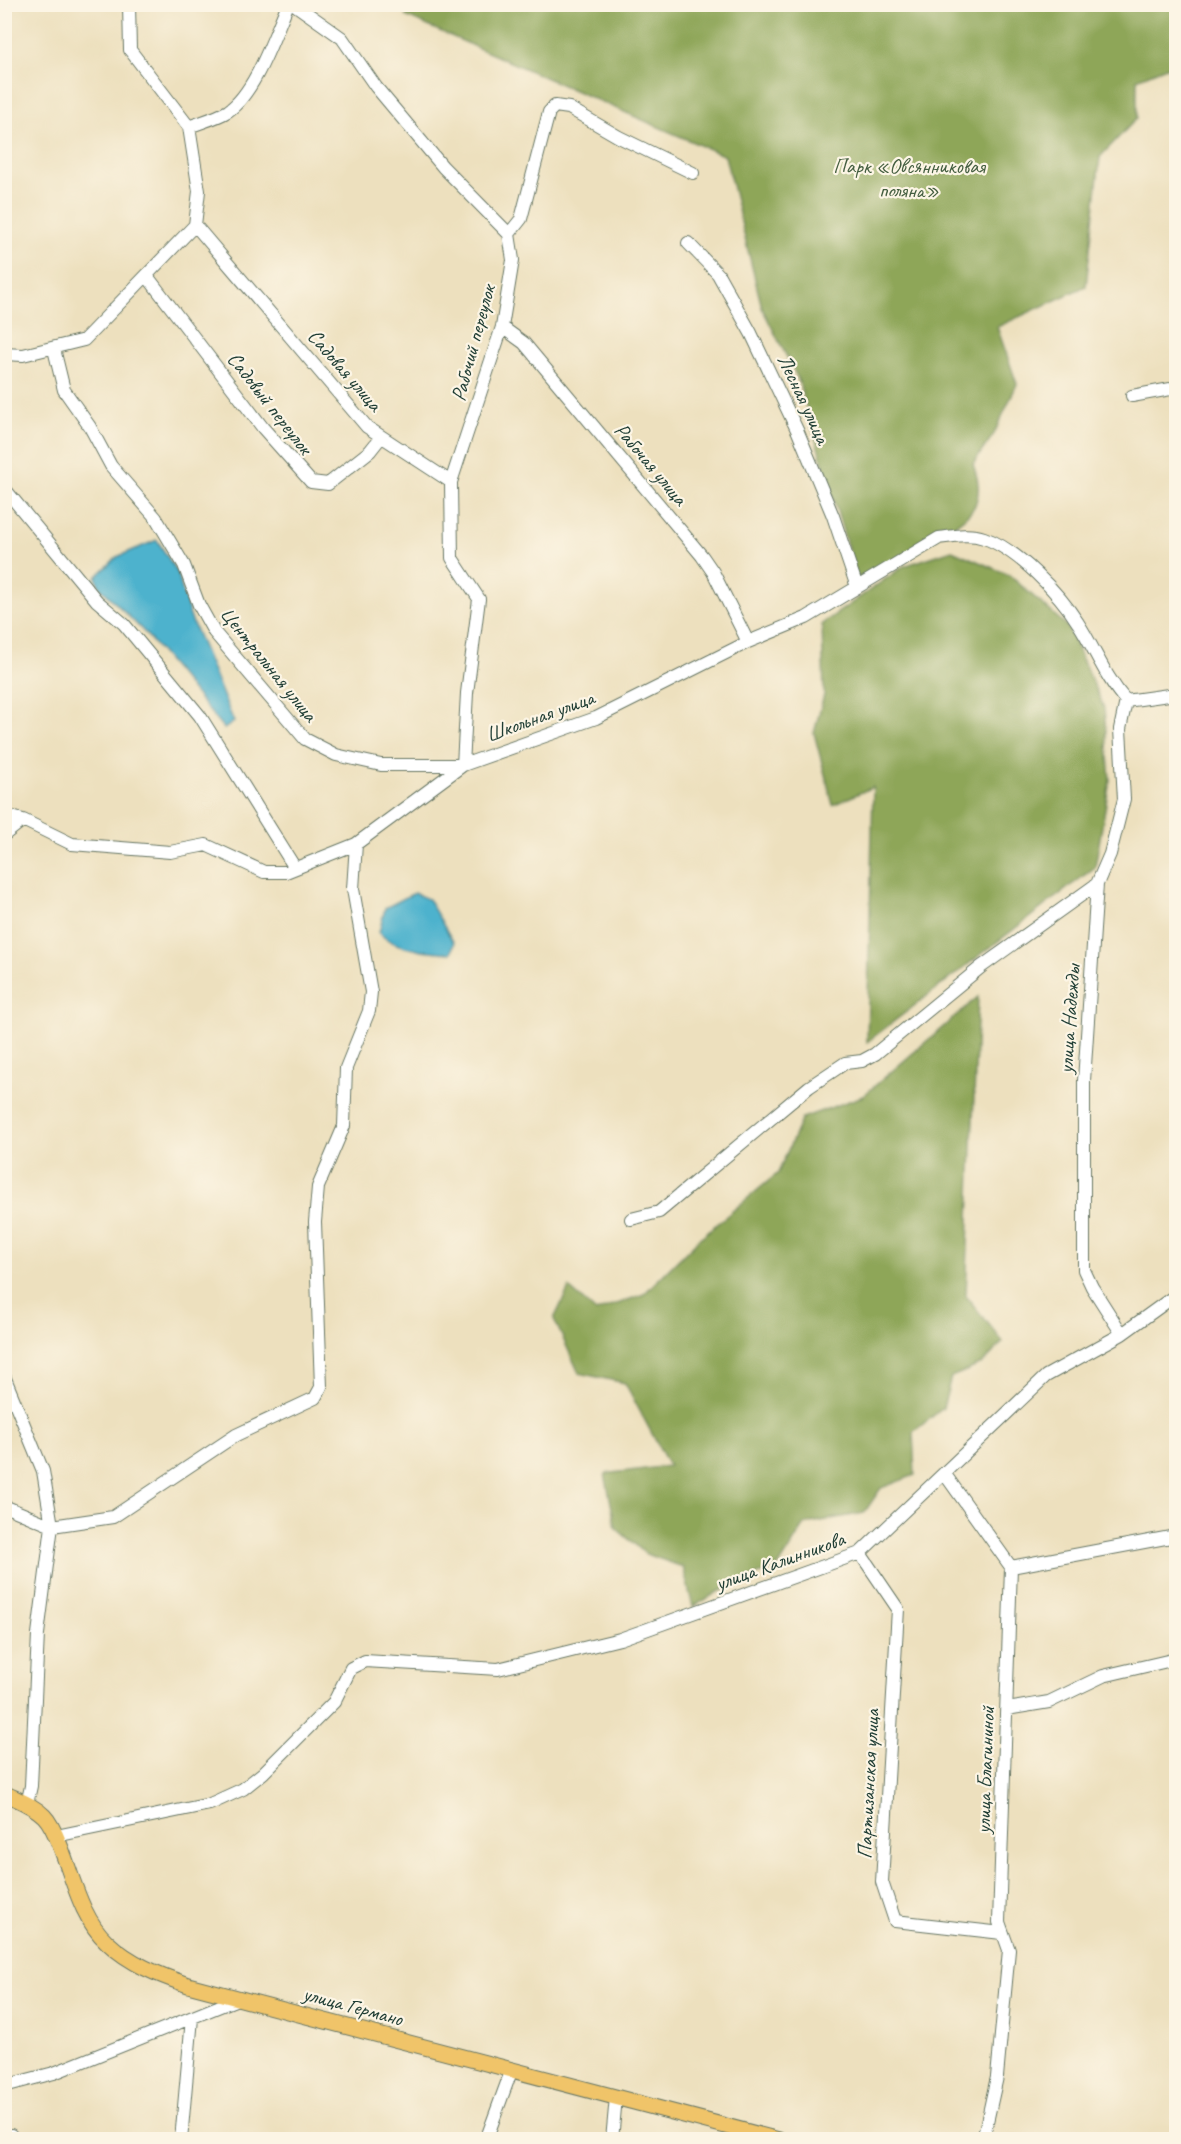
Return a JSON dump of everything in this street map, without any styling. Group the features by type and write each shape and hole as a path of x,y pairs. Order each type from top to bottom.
{"main road":[{"name":"улица Германо","path":"5,1794 27,1804 46,1818 56,1836 88,1918 106,1942 129,1959 157,1974 188,1985 779,2139"}],"street":[{"path":"4,354 23,355 84,340 195,225 199,191 189,127 130,50 129,4"},
{"path":"189,127 227,111 239,101 261,64 288,4"},
{"path":"294,4 342,38 376,87 443,167 509,234 521,219 549,112 555,106 569,108 619,137 693,173"},
{"name":"Садовая улица","path":"195,225 367,427 451,482"},
{"name":"Рабочий переулок","path":"451,482 502,327 513,260 509,234"},
{"name":"Лесная улица","path":"687,243 718,273 751,333 816,474 857,587"},
{"name":"Садовый переулок","path":"147,276 263,428 311,482 328,483 370,451 381,436"},
{"name":"Рабочая улица","path":"502,327 524,343 702,556 713,572 748,642"},
{"name":"Центральная улица","path":"54,349 64,390 90,427 111,466 156,518 184,565 199,605 214,632 305,739 336,755 381,765 463,765"},
{"path":"1132,396 1176,388"},
{"path":"451,482 452,558 479,599 466,693 463,765"},
{"path":"4,488 97,602 124,624 200,716 295,868"},
{"name":"Школьная улица","path":"4,815 22,820 72,844 170,852 206,845 264,872 286,872 356,844 463,765 596,718 748,642 800,621 939,538 961,535 984,537 1010,551 1028,566 1078,622 1111,683 1126,701"},
{"path":"1126,701 1176,693"},
{"name":"улица Надежды","path":"1122,1334 1092,1287 1084,1270 1084,1081 1097,884 1110,854 1124,799 1120,729 1126,701"},
{"path":"4,835 22,820"},
{"path":"4,1506 52,1526 113,1517 236,1435 315,1398 321,1387 315,1222 318,1187 344,1126 346,1068 369,1011 370,992 353,889 356,844"},
{"path":"631,1219 659,1212 809,1087 845,1063 862,1061 875,1054 981,967 1097,884"},
{"name":"улица Калинникова","path":"56,1836 210,1804 243,1790 334,1702 351,1668 365,1661 498,1670 620,1639 860,1553 1046,1376 1122,1334 1176,1295"},
{"path":"4,1376 43,1471 52,1526 38,1634 31,1786 27,1804"},
{"path":"944,1473 1011,1568 1176,1536"},
{"name":"Партизанская улица","path":"860,1553 898,1609 882,1882 896,1921 1002,1933"},
{"name":"улица Благининой","path":"983,2139 997,2077 1009,1950 999,1922 1011,1568"},
{"path":"1006,1709 1049,1702 1103,1676 1176,1659"},
{"path":"4,2086 54,2073 240,1998"},
{"path":"181,2139 192,2018"},
{"path":"486,2139 512,2069"},
{"path":"612,2139 616,2097"}],"green space":[{"name":"Парк «Овсянниковая поляна»","path":"413,4 1176,5 1176,63 1137,79 1137,118 1100,157 1086,286 997,327 1017,384 994,434 973,464 978,484 975,505 968,514 940,535 857,579 798,379 762,308 725,156 405,16"},
{"path":"952,550 1009,575 1067,626 1104,708 1110,780 1095,867 867,1042 873,787 833,805 814,733 824,695 822,624 904,566"},
{"path":"978,997 966,1296 1003,1342 982,1364 951,1377 943,1408 913,1432 915,1475 881,1488 864,1513 805,1524 779,1566 716,1593 693,1607 683,1567 646,1554 616,1528 605,1474 669,1466 625,1383 579,1373 554,1319 569,1288 596,1312 644,1294 700,1238 778,1173 802,1118 863,1096"}],"water":[{"path":"157,540 177,572 190,616 234,722 224,729 145,633 99,586 96,577 117,557"},
{"path":"414,893 428,899 454,943 451,953 403,946 386,939 379,933 385,908"}]}
